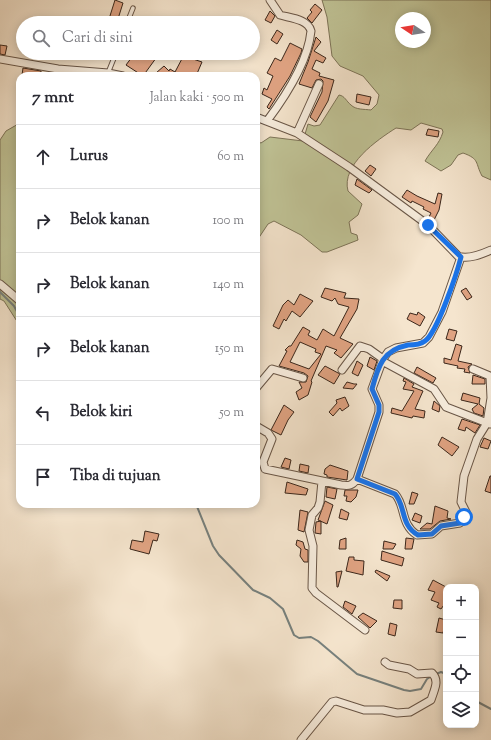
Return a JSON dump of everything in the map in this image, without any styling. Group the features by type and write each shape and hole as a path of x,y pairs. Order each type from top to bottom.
{"street":[{"path":"268,121 287,92 304,56 311,31 309,26 298,20 280,15 270,0"},
{"path":"0,60 58,69 96,72"},
{"path":"297,133 319,84"},
{"path":"260,118 297,133 349,167 428,225 461,257"},
{"path":"461,257 480,255 491,250"},
{"path":"260,429 272,439 263,462 265,469 349,486 353,484 357,479 379,412 379,405 372,389 383,360 388,352 396,348 423,343 429,338 442,312 461,257"},
{"path":"0,284 16,298"},
{"path":"342,370 360,346 434,389 446,407 489,424"},
{"path":"260,383 272,369 303,378"},
{"path":"357,479 395,494 405,521 418,535 432,534 441,526 460,523 467,514 467,510 462,507 461,502 466,471 477,439 489,424 491,377 489,374 473,369"},
{"path":"322,481 320,502 318,508 312,515 309,530 313,543 312,588 314,592 365,630"},
{"path":"301,740 332,702 336,701 364,710 383,710 397,713 410,712 431,700 437,682 436,677 432,673 417,674 409,669 389,665 385,662"}],"lane":[{"path":"130,16 133,8"},
{"path":"108,72 113,60"}],"green space":[{"path":"322,0 491,0 491,180 482,176 475,159 463,153 458,155 451,165 441,171 425,161 439,140 443,132 442,129 421,123 411,130 396,128 362,154 350,172 347,181 348,191 362,204 358,215 349,222 351,233 357,235 358,240 327,252 322,252 301,235 274,221 268,224 260,236 260,143 270,137 303,141 308,124 314,126 320,125 339,95 353,107 358,109 371,110 377,104 379,95 363,76 340,66 332,56 327,17"},
{"path":"16,125 16,320 4,301 0,299 0,140 6,131"}],"building":[{"path":"115,0 123,3 119,16 110,16"},
{"path":"315,4 322,10 312,23 307,18 312,12 310,10"},
{"path":"270,11 275,16 271,23 265,20"},
{"path":"277,30 283,34 277,44 271,40"},
{"path":"316,37 321,42 314,51 326,58 323,63 316,60 312,69 320,73 319,76 334,80 328,101 316,122 310,117 322,92 323,81 321,79 316,80 312,88 299,84"},
{"path":"290,43 302,49 301,53 290,76 269,109 267,107 272,99 262,94 264,88 267,90 273,76 267,73 275,58 281,61"},
{"path":"0,45 7,46 5,55 0,54"},
{"path":"130,60 155,60 146,72 137,72 126,65"},
{"path":"181,60 196,60 202,62 198,72 175,72"},
{"path":"164,66 169,71 170,69 175,72 157,72"},
{"path":"23,68 41,71 41,72 22,72"},
{"path":"357,94 371,97 369,105 356,102"},
{"path":"428,129 439,131 438,137 426,135"},
{"path":"370,165 376,169 371,176 365,171"},
{"path":"357,179 372,190 369,193 355,185"},
{"path":"407,190 435,204 438,193 442,194 439,210 434,220 429,217 431,213 423,209 424,207 412,201 411,203 402,197"},
{"path":"325,288 346,293 344,298 359,299 357,309 340,338 353,344 341,358 334,353 337,350 326,346 311,381 308,395 299,400 296,392 302,388 299,382 306,382 308,376 304,373 279,366 287,351 285,350 291,346 303,327 310,331 308,335 317,340 323,329 334,336 349,307 338,304 335,298 332,301 321,297","holes":["300,342 316,349 315,352 321,354 309,369 290,362"]},
{"path":"466,288 472,297 467,300 461,291"},
{"path":"300,294 313,301 300,317 292,311 286,321 284,319 279,329 273,326 283,305 288,300 294,305"},
{"path":"418,312 425,317 420,326 407,319 410,313 417,315"},
{"path":"449,329 457,331 454,341 446,339"},
{"path":"456,344 462,346 458,361 472,364 468,367 470,373 464,372 465,369 457,368 458,366 444,363 444,358 451,360"},
{"path":"370,357 377,361 374,370 367,366"},
{"path":"357,361 363,365 358,376 352,373"},
{"path":"325,366 340,374 334,384 318,375"},
{"path":"417,367 436,378 433,383 414,373"},
{"path":"473,375 485,379 485,384 472,384"},
{"path":"404,378 414,384 412,387 423,391 415,409 425,411 424,418 413,416 412,418 391,413 392,408 402,411 414,391 403,389 406,382 403,381"},
{"path":"347,382 357,384 353,389 343,388"},
{"path":"463,393 480,398 479,404 484,408 483,416 474,413 472,409 478,404 461,400"},
{"path":"345,397 349,406 342,411 340,408 333,416 329,412 337,403 336,400"},
{"path":"434,401 440,406 439,412 432,409"},
{"path":"284,405 294,412 288,420 281,435 271,430"},
{"path":"462,419 480,425 475,433 466,427 465,431 458,429"},
{"path":"442,437 459,447 452,456 438,445"},
{"path":"484,438 491,441 488,449 480,447"},
{"path":"285,458 291,460 289,469 281,467"},
{"path":"300,464 309,466 308,473 299,471"},
{"path":"330,465 348,471 347,480 327,477 327,475 324,474 325,469"},
{"path":"491,476 491,493 485,491"},
{"path":"287,482 308,489 306,495 285,493"},
{"path":"327,487 337,489 335,499 326,497"},
{"path":"345,490 358,490 356,497 351,502 346,501 347,496 344,496"},
{"path":"412,492 418,494 414,504 409,504"},
{"path":"325,501 333,505 327,524 318,520"},
{"path":"435,506 448,511 447,518 451,519 440,521 430,529 420,529 427,523 432,524"},
{"path":"341,509 349,513 347,520 339,518"},
{"path":"300,510 308,512 304,532 298,530"},
{"path":"415,513 422,516 420,523 412,520"},
{"path":"321,521 321,534 315,533 316,522"},
{"path":"145,531 159,534 157,541 153,540 149,554 130,549 132,540 143,542"},
{"path":"346,538 346,549 339,549 340,540"},
{"path":"406,538 414,539 412,549 405,549"},
{"path":"297,540 303,542 305,549 308,550 308,562 304,562 300,556 301,549 296,545"},
{"path":"384,541 396,544 393,549 383,549"},
{"path":"382,551 404,558 402,566 381,560"},
{"path":"349,557 354,557 354,560 364,561 363,575 346,571"},
{"path":"376,570 390,576 387,581 375,572"},
{"path":"342,571 338,587 337,587 336,572"},
{"path":"433,580 443,585 443,606 441,609 437,607 439,603 431,600 435,592 428,590"},
{"path":"394,600 402,600 402,609 393,608"},
{"path":"345,601 356,606 352,614 343,607"},
{"path":"363,613 377,621 370,628 358,617"},
{"path":"439,618 443,619 443,633 436,632"},
{"path":"390,623 397,625 395,636 388,634"}],"waterway":[{"path":"0,292 16,310"},
{"path":"198,508 213,546 219,555 253,590 270,598 283,609 294,635 299,638 311,637 318,641 357,674 404,690 410,691 421,689 427,679 432,676"},
{"path":"436,674 443,673"},
{"path":"479,703 491,709"}],"route":[{"path":"428,225 458,256 461,257 459,268 442,312 429,338 423,343 396,348 388,352 383,359 372,387 372,392 379,405 377,424 357,479 395,494 405,521 411,530 418,535 432,534 441,526 460,523 464,517"}]}
